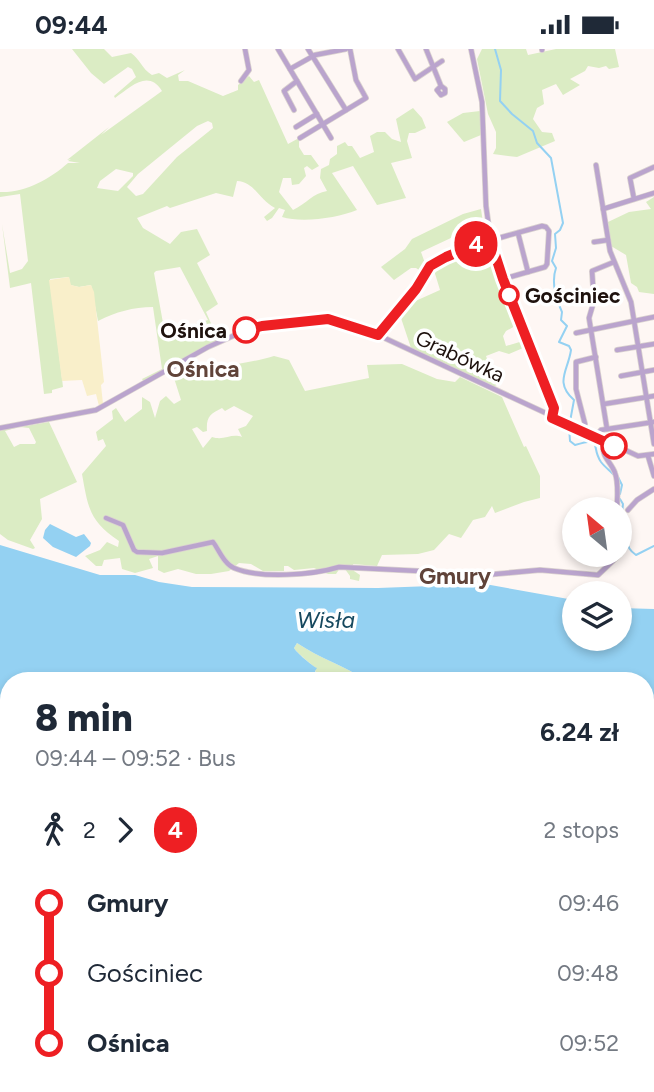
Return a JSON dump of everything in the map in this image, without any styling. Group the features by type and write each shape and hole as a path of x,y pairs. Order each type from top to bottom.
{"street":[{"path":"241,81 249,71 245,49"},
{"path":"278,49 331,138"},
{"path":"308,49 345,110"},
{"path":"290,69 312,56 348,49 356,80 366,98 300,138"},
{"path":"398,49 415,79 442,61"},
{"path":"426,49 441,86"},
{"path":"471,49 482,102 486,206 490,238 503,279 554,408 552,418"},
{"path":"295,110 284,91 297,81"},
{"path":"296,127 317,114"},
{"path":"596,165 608,240 614,262 629,294 654,444"},
{"path":"634,199 630,178 654,167"},
{"path":"603,209 654,193"},
{"path":"378,335 416,289 430,266 490,238 499,239 542,226 548,228 547,264 503,279"},
{"path":"518,233 528,272"},
{"path":"594,242 608,240"},
{"path":"607,429 589,318 594,296 592,271 614,262"},
{"path":"576,333 654,317"},
{"name":"Grabówka","path":"0,428 96,411 208,347 258,326 328,319 378,335 638,456 652,455"},
{"path":"617,351 654,344"},
{"path":"583,432 585,423 576,389 576,362 596,358"},
{"path":"621,376 654,370"},
{"path":"604,404 654,395"},
{"path":"596,437 599,432 607,429 652,422"},
{"path":"604,441 605,457 616,475 617,497"},
{"path":"652,455 654,476"},
{"path":"632,506 654,489"},
{"path":"106,518 123,525 137,552 162,554 213,542 233,568 264,573 290,575 327,571 339,566 462,577 540,570 598,575 606,567"}],"green space":[{"path":"72,49 104,49 112,57 131,53 152,75 159,73 167,78 185,70 178,75 179,81 188,81 223,96 238,90 238,85 249,76 254,82 259,80 288,144 299,138 299,147 304,155 311,155 319,166 312,170 307,166 304,168 306,176 299,184 292,185 291,178 283,178 279,192 293,210 327,191 320,178 321,169 329,165 330,159 337,154 337,146 345,142 352,146 360,158 374,152 370,136 377,132 385,132 392,139 401,142 396,119 413,108 426,128 409,133 407,141 412,158 391,163 406,198 377,205 353,166 332,173 357,210 340,215 310,220 290,219 282,217 285,210 279,208 267,221 264,217 275,208 253,188 237,181 233,197 216,193 170,208 167,206 137,218 143,228 170,244 181,232 197,229 210,255 197,263 218,304 206,312 217,337 221,336 222,339 144,382 142,379 162,369 153,307 125,311 98,321 91,285 70,285 69,277 50,279 63,387 44,394 31,283 10,288 2,224 10,273 22,269 28,261 20,194 0,197 0,192 28,187 68,163 80,163 67,160 162,91 151,81 145,81 133,85 115,98 114,96 136,77 132,69 128,67 104,84 91,73","holes":["208,121 213,128 177,157 143,194 136,196 127,187 138,174 197,126","116,169 133,173 118,191 97,188 100,181","180,267 208,320 165,334 154,273"]},
{"path":"482,49 526,49 528,55 556,49 615,49 619,67 609,69 606,66 588,66 585,71 570,79 580,85 563,95 556,84 542,90 544,104 537,108 533,119 542,132 552,133 555,141 517,157 493,154 496,148 496,132 488,114 477,59"},
{"path":"480,111 481,135 464,142 447,122 463,113"},
{"path":"654,197 654,294 639,292 631,283 626,255 611,246 608,222 629,212 651,209 646,202"},
{"path":"481,209 483,223 421,252 426,266 422,272 411,268 394,280 381,267 405,249 412,239 463,214"},
{"path":"483,243 486,244 504,294 507,294 509,301 505,297 517,325 503,336 506,346 523,341 523,348 509,354 499,351 486,356 497,385 492,387 411,348 399,312 411,303 440,290 433,267"},
{"path":"274,356 289,360 305,391 369,378 367,365 402,364 437,379 455,382 460,377 502,397 540,476 540,498 495,513 492,506 485,517 473,520 461,538 449,534 434,550 418,554 382,555 377,566 353,564 354,571 360,575 359,581 350,579 342,565 336,574 328,574 314,568 294,570 288,566 284,566 284,571 263,571 251,564 239,563 229,571 211,574 196,574 178,569 164,573 158,570 158,556 149,559 153,568 135,573 122,569 120,558 104,560 102,566 96,566 85,556 100,550 107,542 118,547 119,541 96,520 86,496 82,474 106,446 103,439 98,441 96,432 113,419 112,411 116,408 125,422 142,409 142,397 150,402 155,418 160,401 166,396 174,404 181,400 174,378 195,366 202,374 206,374","holes":["234,406 253,416 246,426 238,429 242,437 212,437 203,448 192,429 197,427 203,432 207,431 210,417 222,408 225,411"]},
{"path":"49,422 77,482 40,499 42,519 30,540 35,548 33,549 8,540 0,534 0,430 19,427 5,431 14,447 20,444 35,444 29,428 20,427"},
{"path":"297,643 352,672 316,672 316,668 294,648"}],"sand":[{"path":"69,277 71,285 91,285 94,292 104,382 101,385 103,404 99,406 96,394 87,396 82,380 62,381 49,280"}],"water":[{"path":"50,524 76,537 84,534 91,543 90,546 76,557 53,547 43,538"},
{"name":"Wisła","path":"0,545 100,575 135,575 192,587 378,588 485,584 562,598 562,651 632,651 632,608 654,609 654,672 352,672 297,643 294,648 317,668 315,672 0,672"}],"waterway":[{"path":"495,49 501,70 500,101 533,131 537,143 551,158 563,223 555,234 556,248 552,261 556,268 554,285 562,312 561,320 567,326 559,342 569,346 571,350 563,382 574,400 569,427 570,441 575,445 593,442 601,462 613,474"},
{"path":"618,477 622,485 620,494"},
{"path":"632,551 636,555 654,546"}],"bus line":[{"name":"4","path":"246,330 328,319 378,335 416,289 430,266 490,239 496,261 554,408 552,418 614,446"}],"place":[{"name":"Gościniec","path":"509,295"},
{"name":"Ośnica","path":"246,330"}],"district":[{"name":"Ośnica","path":"203,369"},
{"name":"Gmury","path":"455,576"}]}
